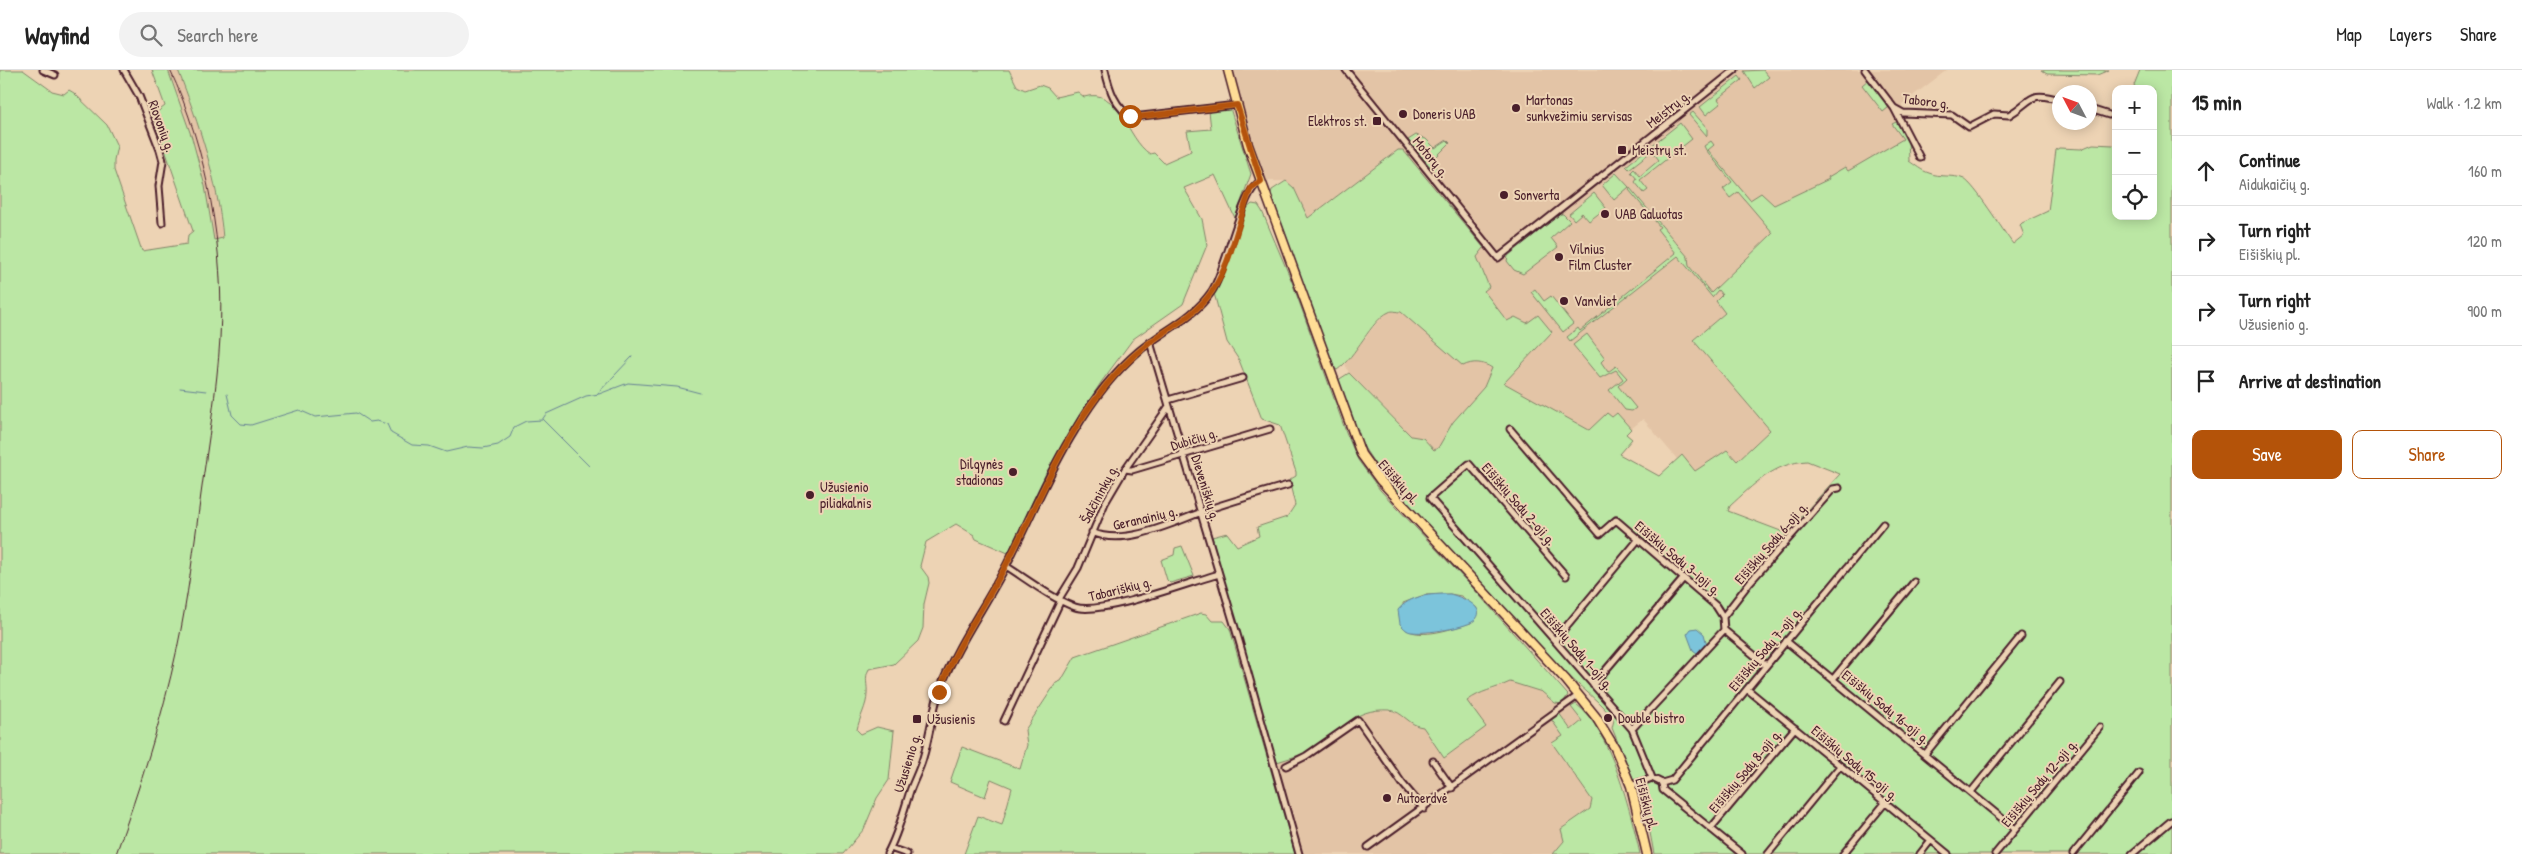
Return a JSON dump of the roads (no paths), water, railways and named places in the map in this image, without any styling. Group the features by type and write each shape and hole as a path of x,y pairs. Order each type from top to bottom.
{"main road":[{"name":"Eišiškių pl.","path":"1228,70 1261,181 1350,430 1366,463 1579,695 1602,725 1631,786 1647,854"}],"street":[{"path":"43,70 55,76"},
{"name":"Riovonių g.","path":"124,70 139,96 163,161 160,198 162,223"},
{"path":"1105,70 1109,88 1116,100 1127,114 1133,117 1237,105"},
{"name":"Motorų g.","path":"1346,70 1498,258"},
{"name":"Meistrų g.","path":"1498,258 1735,70"},
{"path":"1864,70 1894,108 1920,158"},
{"name":"Taboro g.","path":"1894,108 1903,112 1952,115 1969,127 1994,114 2009,115 2034,96 2043,95 2052,98"},
{"path":"2097,111 2109,115"},
{"name":"Užusienio g.","path":"887,854 923,758 936,701 946,674 967,630 1006,566 1050,474 1075,430 1111,379 1150,342 1184,320 1214,289 1251,188 1261,181"},
{"name":"Dieveniškių g.","path":"1150,342 1239,641 1298,854"},
{"path":"1168,403 1243,378"},
{"name":"Šalčininkų g.","path":"1004,721 1060,599 1078,568 1092,532 1125,468 1168,403"},
{"name":"Dubičių g.","path":"1125,468 1132,470 1270,429"},
{"name":"Eišiškių Sodų 3-ioji g.","path":"1510,429 1600,534 1616,520 1716,606 1723,617 1724,630"},
{"name":"Eišiškių Sodų 2-oji g.","path":"1430,498 1469,464 1566,576"},
{"name":"Geranainių g.","path":"1092,532 1108,538 1163,528 1201,513 1288,485"},
{"name":"Eišiškių Sodų 6-oji g.","path":"1723,617 1750,582 1833,489 1839,488"},
{"name":"Eišiškių Sodų 1-oji g.","path":"1430,498 1632,729 1652,778"},
{"name":"Eišiškių Sodų 7-oji g.","path":"1662,783 1672,780 1883,524"},
{"path":"1555,640 1638,540"},
{"name":"Tabariškių g.","path":"1006,566 1060,599 1082,609 1096,609 1219,574"},
{"path":"1593,685 1683,579"},
{"path":"1833,680 1914,582"},
{"path":"1632,729 1724,630 1766,665"},
{"path":"1926,753 2021,636"},
{"name":"Eišiškių Sodų 16-oji g.","path":"1786,641 1926,753 2015,829"},
{"path":"1971,792 2060,682"},
{"name":"Eišiškių Sodų 15-oji g.","path":"1747,689 1948,854"},
{"path":"1368,847 1424,809 1579,695"},
{"path":"1286,766 1306,756 1358,720 1402,783 1424,809"},
{"name":"Eišiškių Sodų 12-oji g.","path":"1996,854 2100,727"},
{"name":"Eišiškių Sodų 8-oji g.","path":"1711,828 1795,728"},
{"path":"1433,761 1452,788"},
{"path":"1768,854 1840,766"},
{"path":"2073,854 2139,773"},
{"path":"1631,786 1652,778 1662,783 1663,790 1742,854"},
{"path":"1843,854 1885,803"},
{"path":"2132,854 2171,821"},
{"path":"1920,854 1931,840"},
{"path":"890,848 907,854"}],"water":[{"path":"1450,594 1465,599 1475,606 1478,610 1476,619 1456,628 1426,632 1410,632 1400,624 1398,610 1409,601 1421,596"},
{"path":"1697,628 1704,634 1707,645 1697,653 1693,650 1687,634 1691,629"}],"waterway":[{"path":"597,394 632,357"},
{"path":"227,394 232,415 241,424 251,425 299,410 315,417 356,413 370,422 377,421 387,424 391,433 412,445 429,446 446,452 468,447 483,448 498,445 510,437 514,427 526,421 542,420 546,414 586,396 599,394 628,383 677,387 700,393"},
{"path":"180,388 206,391"},
{"path":"543,420 589,466"}],"railway":[{"path":"116,854 157,727 181,630 212,416 220,338 220,270 211,201 194,133 170,70"}],"place":[{"name":"Martonas sunkvežimiu servisas","path":"1516,108"},
{"name":"Doneris UAB","path":"1403,114"},
{"name":"Elektros st.","path":"1377,121"},
{"name":"Meistrų st.","path":"1622,150"},
{"name":"Sonverta","path":"1504,195"},
{"name":"UAB Galuotas","path":"1605,214"},
{"name":"Vilnius Film Cluster","path":"1559,257"},
{"name":"Vanvliet","path":"1564,301"},
{"name":"Dilgynės stadionas","path":"1013,472"},
{"name":"Užusienio piliakalnis","path":"810,495"},
{"name":"Double bistro","path":"1608,718"},
{"name":"Užusienis","path":"917,719"},
{"name":"Autoerdvė","path":"1387,798"}]}
